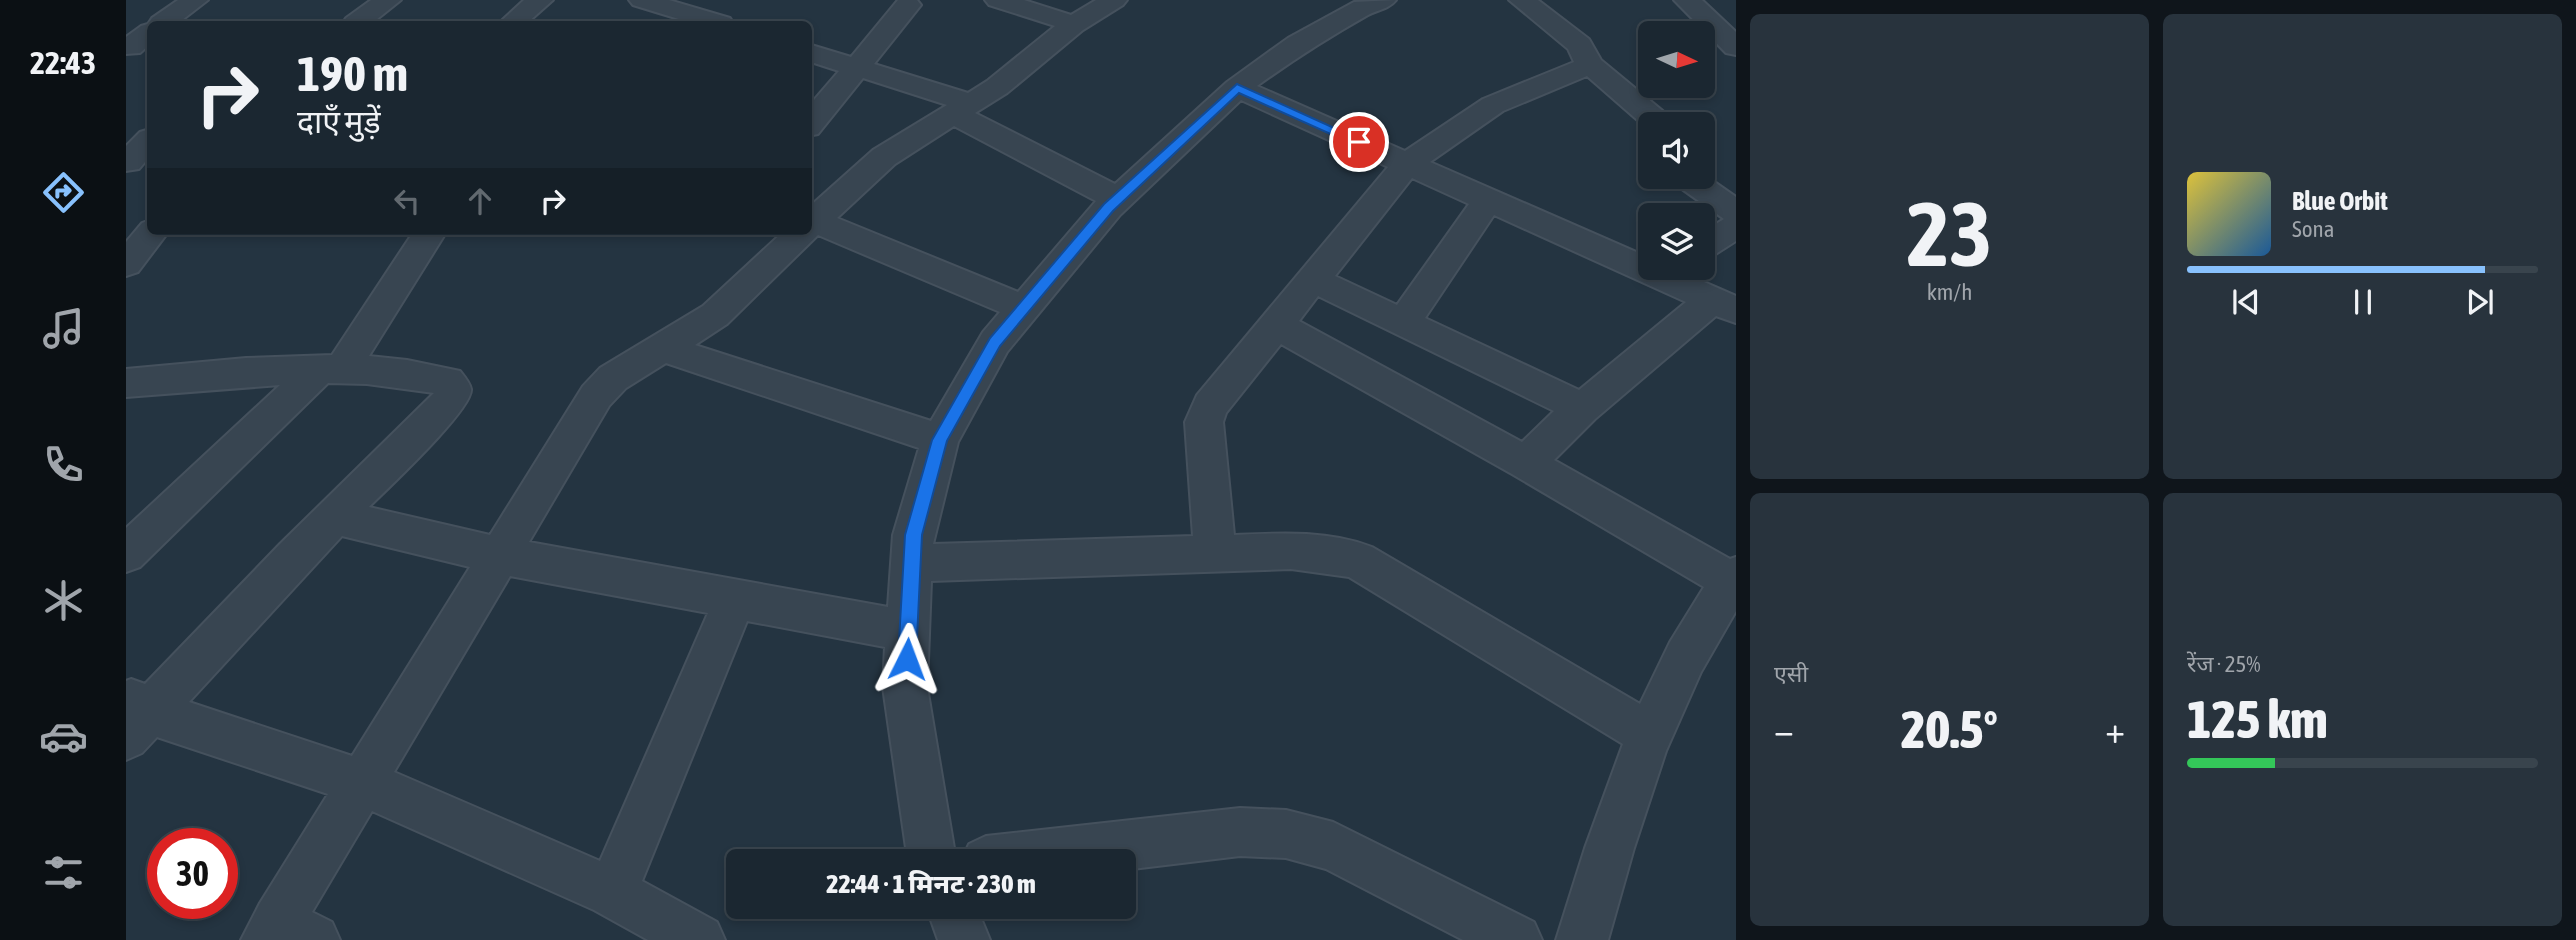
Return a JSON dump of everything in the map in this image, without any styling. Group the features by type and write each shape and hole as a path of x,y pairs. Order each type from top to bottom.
{"street":[{"path":"165,21 195,0"},
{"path":"359,21 388,0"},
{"path":"516,21 540,0"},
{"path":"998,0 1074,24"},
{"path":"812,223 884,157 997,87 1074,24 1114,0"},
{"path":"930,849 905,687 913,535 940,440 995,342 1118,199 1237,88 1297,44 1363,7 1383,0"},
{"path":"1522,0 1579,45 1590,65 1638,121"},
{"path":"1687,0 1736,47"},
{"path":"643,5 709,21"},
{"path":"812,122 908,5"},
{"path":"812,53 858,67 962,109 1118,199"},
{"path":"1215,554 1206,414 1408,164 1493,104 1590,65"},
{"path":"1237,88 1488,200 1638,261"},
{"path":"135,163 147,144"},
{"path":"1703,189 1736,212"},
{"path":"1403,323 1488,200"},
{"path":"1715,239 1736,226"},
{"path":"812,227 1024,308"},
{"path":"126,264 150,235"},
{"path":"126,554 331,368 427,235"},
{"path":"286,933 360,782 601,389 613,378 715,315 799,235"},
{"path":"1314,279 1582,408"},
{"path":"1525,463 1582,408 1724,305 1679,280"},
{"path":"1276,325 1734,579 1691,645 1650,735 1598,883 1582,940"},
{"path":"663,348 940,440"},
{"path":"135,389 331,368 425,376 447,381 453,388 452,396 444,407 134,716 360,782 612,892 699,940"},
{"path":"335,517 498,555 908,631"},
{"path":"911,563 1291,551 1358,560 1650,735"},
{"path":"612,892 736,599"},
{"path":"1091,849 1240,832 1286,834 1333,846 1516,940"},
{"path":"956,919 964,940"}],"route":[{"path":"907,659 913,535 940,440 995,342 1109,207 1237,88 1359,142"}]}
